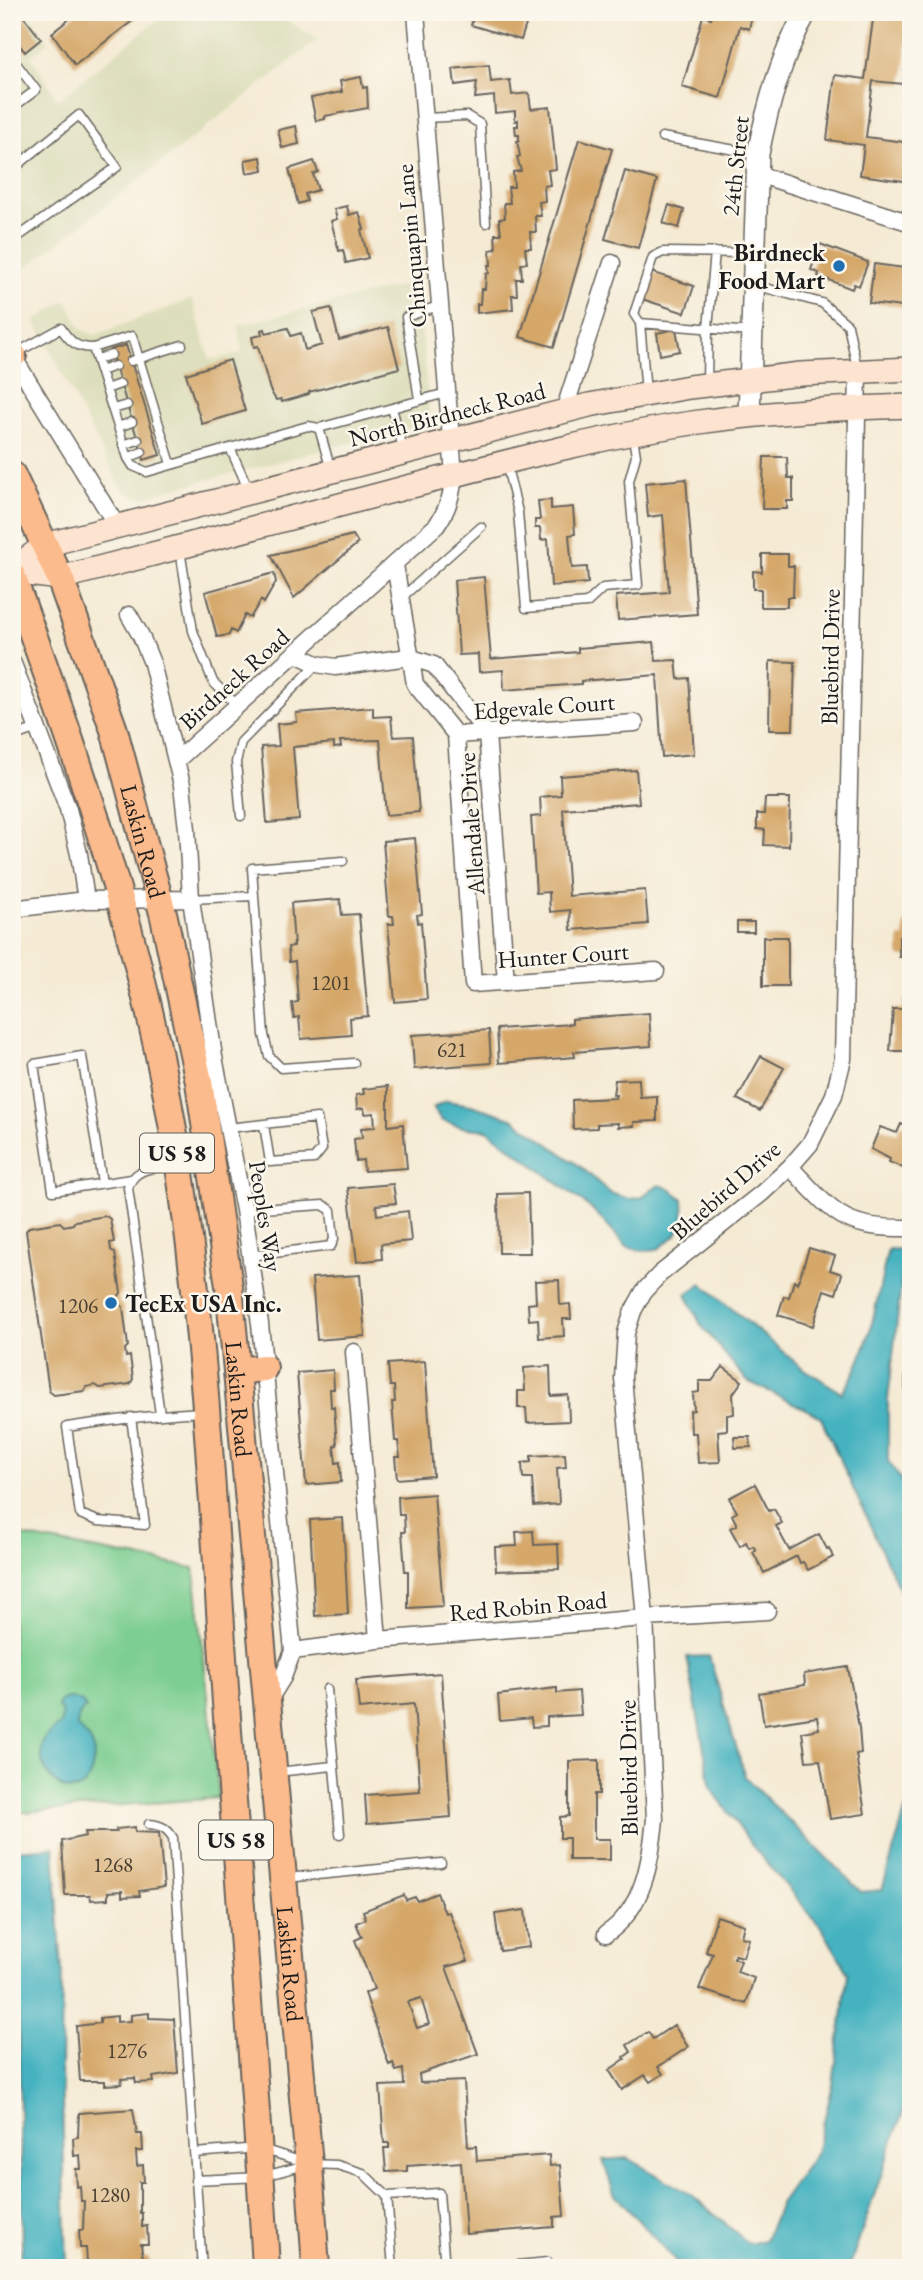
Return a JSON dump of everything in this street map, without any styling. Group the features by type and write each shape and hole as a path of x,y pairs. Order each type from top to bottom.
{"main road":[{"name":"North Birdneck Road","path":"12,573 44,545 564,411 707,385 858,371 911,369"},
{"path":"12,573 60,578 454,475 633,433 749,416 857,407 911,406"},
{"name":"Laskin Road","path":"12,475 60,578 114,730 159,898 199,1082 229,1286 284,1879 316,2268"},
{"name":"Laskin Road","path":"12,573 69,732 133,943 160,1062 186,1209 207,1412 266,2268"},
{"path":"237,1371 264,1368"},
{"path":"207,1412 241,1408"}],"street":[{"name":"Chinquapin Lane","path":"416,12 454,475"},
{"name":"24th Street","path":"749,416 757,164 765,117 778,71 806,12"},
{"path":"757,164 911,223"},
{"path":"564,411 612,263"},
{"path":"12,355 117,526"},
{"name":"Bluebird Drive","path":"606,1934 625,1916 646,1878 655,1819 645,1618 623,1378 624,1342 629,1322 645,1291 660,1274 762,1193 810,1144 834,1095 843,1059 858,371"},
{"name":"Birdneck Road","path":"191,899 187,829 177,761 437,525 447,510 454,475"},
{"name":"Allendale Drive","path":"395,565 415,684 456,735 473,984"},
{"path":"129,615 152,663 177,761"},
{"path":"296,654 317,664 350,666 410,657"},
{"name":"Allendale Drive","path":"410,657 434,665 488,734 506,982"},
{"path":"12,661 68,809 86,900"},
{"name":"Edgevale Court","path":"456,735 635,723"},
{"path":"12,909 120,898 191,899"},
{"name":"Peoples Way","path":"191,899 214,1057 250,1256 293,1651 283,1677 267,1703"},
{"name":"Hunter Court","path":"473,984 656,971"},
{"path":"790,1167 830,1209 847,1220 865,1226 911,1228"},
{"path":"354,1352 379,1640"},
{"name":"Red Robin Road","path":"293,1651 379,1640 645,1618 768,1611"}],"lane":[{"path":"12,58 36,90 12,108"},
{"path":"12,170 79,115 117,167 12,242"},
{"path":"424,118 467,116 480,124 486,223"},
{"path":"662,137 757,164"},
{"path":"646,395 640,323 634,314 653,257 663,252 754,253"},
{"path":"707,385 708,328 715,252"},
{"path":"752,285 822,303 848,325 858,371"},
{"path":"419,399 406,317 439,306"},
{"path":"640,323 751,332"},
{"path":"12,355 61,328 74,344 82,348 93,348 132,336 131,348 162,446 172,464"},
{"path":"135,360 182,345"},
{"path":"93,348 128,458 132,466 147,472 309,426 319,428 446,393"},
{"path":"97,359 111,355"},
{"path":"100,371 115,366"},
{"path":"106,388 120,384"},
{"path":"113,409 127,405"},
{"path":"392,408 404,452"},
{"path":"118,427 132,422"},
{"path":"319,428 331,470"},
{"path":"506,463 518,512 526,608 587,603 603,588 638,584 629,481 636,456 633,433"},
{"path":"123,445 138,440"},
{"path":"230,448 250,492"},
{"path":"128,458 142,452"},
{"path":"400,599 481,527"},
{"path":"180,547 193,631 213,682 238,706"},
{"path":"241,816 236,762 241,742 317,664"},
{"path":"12,737 37,728"},
{"path":"343,862 252,868 264,1035 269,1056 281,1068 354,1063"},
{"path":"191,899 254,896"},
{"path":"102,1183 82,1056 34,1063 54,1191 131,1179 141,1171 179,1164"},
{"path":"228,1128 317,1118 322,1149 314,1159 270,1162 264,1125"},
{"path":"131,1179 128,1188 160,1414"},
{"path":"243,1210 323,1205 331,1210 334,1239 331,1246 250,1256"},
{"path":"131,1418 145,1525 98,1521 80,1514 67,1427 131,1418 160,1414 207,1412"},
{"path":"327,1689 340,1834"},
{"path":"274,1773 333,1766"},
{"path":"149,1824 159,1825 173,1838 202,2268"},
{"path":"284,1879 441,1863"},
{"path":"194,2152 259,2148 309,2164 337,2165 363,2173 387,2196 393,2268"},
{"path":"195,2180 261,2177 309,2164"},
{"path":"387,2196 439,2193 445,2268"},
{"path":"489,2268 548,2262 548,2268"}],"shaded area":[{"path":"12,12 26,12 49,42 31,56 58,100 167,12 274,12 318,40 12,279"},
{"path":"417,282 430,420 420,425 145,498 132,496 122,490 35,321 66,300 82,330 95,335 192,299 210,360 242,353 238,325"}],"green space":[{"path":"12,1534 194,1568 219,1798 12,1813"}],"water":[{"path":"446,1101 471,1105 512,1118 581,1167 610,1193 630,1199 643,1197 659,1185 671,1189 683,1199 684,1221 675,1236 658,1249 643,1251 627,1247 593,1210 487,1130 466,1128 442,1121 433,1108"},
{"path":"888,1249 905,1250 888,1400 888,1461 911,1494 911,1637 903,1597 820,1416 747,1381 701,1325 686,1294 702,1284 800,1366 842,1393 852,1378 866,1343"},
{"path":"709,1656 745,1777 861,1892 882,1890 911,1791 911,2089 849,2268 682,2268 614,2194 603,2160 627,2158 692,2195 749,2244 765,2240 781,2202 816,2153 833,2084 848,1973 822,1928 754,1848 711,1788 687,1657"},
{"path":"68,1698 79,1700 86,1708 79,1714 77,1726 90,1740 94,1752 92,1769 86,1783 76,1789 66,1789 56,1783 47,1773 42,1760 42,1747 48,1734 61,1724 62,1713 58,1707 60,1701"},
{"path":"54,1847 62,1972 61,2068 67,2268 19,2268 22,2247 16,1850"}],"building":[{"path":"12,12 20,12 41,39 25,52 12,36"},
{"path":"78,12 144,12 75,65 52,33"},
{"path":"475,12 530,12 521,40 471,25"},
{"path":"713,12 753,12 749,29 740,26 720,98 682,87 703,16 711,18"},
{"path":"874,12 911,12 903,84 873,81 866,137 911,143 911,182 860,175 864,145 827,140 835,75 865,79"},
{"path":"489,65 491,82 510,80 512,95 529,93 531,109 550,107 556,169 548,170 550,185 544,186 545,201 539,202 541,216 535,216 536,232 530,232 531,248 525,248 527,263 521,264 522,279 516,279 517,295 512,295 513,309 477,313 481,289 485,289 486,274 489,273 488,265 491,265 490,250 496,249 495,234 501,234 499,219 505,218 504,203 510,203 508,187 514,187 513,172 521,171 517,157 520,156 515,111 495,113 494,96 475,98 477,82 455,85 453,69"},
{"path":"361,77 363,88 367,87 368,108 325,116 325,119 316,121 311,98 342,92 340,81"},
{"path":"296,126 299,144 282,148 278,130"},
{"path":"579,139 612,149 554,347 520,337"},
{"path":"261,157 263,170 247,173 245,160"},
{"path":"314,161 318,172 313,174 318,190 305,194 307,201 298,204 289,169"},
{"path":"625,171 657,180 638,248 605,239"},
{"path":"669,205 684,210 679,228 663,223"},
{"path":"347,206 349,215 359,212 368,258 346,263 343,250 339,251 331,221 337,219 334,209"},
{"name":"Birdneck Food Mart","path":"820,244 868,262 859,286 854,284 852,289 818,276 819,273 811,270"},
{"path":"874,264 905,268 904,274 911,275 911,308 869,303"},
{"path":"651,272 694,286 685,313 642,299"},
{"path":"331,308 339,340 388,327 399,368 282,402 281,399 276,400 270,390 258,346 254,347 252,337 262,335 261,330 265,329 266,333 288,328 291,336 301,333 305,350 322,345 313,312"},
{"path":"676,329 680,351 660,355 657,333"},
{"path":"126,345 160,455 144,460 110,350"},
{"path":"230,360 245,411 202,424 186,374"},
{"path":"764,457 787,457 788,478 793,478 793,501 787,501 787,509 762,509"},
{"path":"686,479 697,614 618,620 616,596 669,592 663,515 648,517 645,483"},
{"path":"551,500 551,509 573,507 575,534 569,535 572,568 587,567 588,583 551,586 548,539 541,540 540,528 535,528 535,520 540,520 538,501"},
{"path":"353,535 358,543 294,598 271,555"},
{"path":"762,554 788,554 788,566 794,566 793,597 787,597 787,607 761,607 761,589 753,589 753,571 762,572"},
{"path":"274,573 276,582 264,603 261,600 250,618 245,615 236,633 231,630 229,635 217,637 205,592"},
{"path":"906,574 911,574 911,599 906,599"},
{"path":"484,577 491,659 654,642 656,661 676,660 678,679 689,678 694,754 662,757 657,675 504,690 503,670 479,672 478,654 459,655 454,580"},
{"path":"770,661 795,662 793,730 769,730"},
{"path":"373,707 373,717 391,716 393,737 413,736 419,812 386,815 380,740 340,741 341,747 334,748 334,743 293,747 299,820 267,823 261,747 279,746 277,724 297,722 296,713"},
{"path":"636,770 639,803 563,809 569,896 645,890 648,924 571,930 570,910 550,912 549,892 536,893 531,817 541,816 540,797 561,795 560,776"},
{"path":"765,798 790,798 789,846 764,845 765,830 757,829 757,814 764,814"},
{"path":"415,838 422,914 417,915 418,923 421,922 427,999 395,1002 388,924 394,924 393,916 389,916 383,841"},
{"path":"340,899 342,915 359,914 368,1016 350,1018 351,1035 301,1039 299,1017 294,1018 292,1003 298,1002 295,961 289,962 288,947 294,946 291,903"},
{"path":"737,922 754,922 754,932 737,932"},
{"path":"904,923 911,923 911,957 899,957 899,937 904,937"},
{"path":"763,937 788,937 788,986 763,986"},
{"path":"904,1001 911,1002 911,1051 890,1051 893,1009 904,1009"},
{"path":"649,1013 651,1046 574,1052 575,1057 499,1063 497,1029 572,1024 572,1019"},
{"path":"489,1030 491,1063 414,1069 412,1035"},
{"path":"761,1056 784,1068 760,1111 737,1099"},
{"path":"639,1079 640,1097 657,1096 657,1121 634,1122 634,1126 618,1127 618,1123 597,1124 597,1128 573,1129 572,1100 615,1098 615,1080"},
{"path":"388,1086 388,1126 403,1124 407,1168 364,1171 363,1160 356,1161 354,1139 362,1138 361,1128 375,1127 374,1113 365,1114 364,1108 357,1109 356,1095 364,1094 363,1089"},
{"path":"901,1124 911,1127 911,1166 908,1170 889,1162 890,1159 871,1149 880,1127 897,1133"},
{"path":"393,1184 396,1203 376,1205 377,1215 408,1211 411,1241 381,1244 382,1259 357,1262 348,1188"},
{"path":"528,1193 530,1253 499,1253 498,1194"},
{"path":"106,1216 110,1219 114,1242 110,1243 111,1250 115,1253 121,1293 118,1297 123,1307 128,1346 125,1349 126,1357 130,1356 133,1379 130,1384 100,1388 95,1385 86,1387 84,1391 54,1395 49,1391 26,1231 29,1227 60,1222 64,1226 75,1221"},
{"path":"809,1248 835,1256 830,1270 842,1274 836,1294 824,1290 813,1326 778,1315 784,1296 789,1297 794,1281 798,1283"},
{"path":"360,1275 365,1336 317,1340 312,1278"},
{"path":"559,1280 560,1305 570,1304 571,1319 563,1319 564,1336 539,1338 538,1319 529,1320 528,1304 536,1303 535,1281"},
{"path":"425,1361 433,1476 397,1479 395,1457 400,1457 398,1441 395,1441 392,1402 395,1402 394,1386 390,1386 388,1364"},
{"path":"550,1366 551,1396 568,1395 569,1421 527,1423 526,1408 518,1408 518,1391 525,1391 524,1368"},
{"path":"723,1367 742,1381 733,1394 734,1414 727,1415 727,1430 718,1431 720,1462 698,1463 696,1433 691,1433 693,1393 699,1392 699,1381 712,1381"},
{"path":"333,1370 331,1407 334,1407 337,1445 334,1446 336,1463 340,1462 341,1482 306,1485 297,1373"},
{"path":"905,1371 911,1371 911,1397 905,1397"},
{"path":"734,1437 750,1437 751,1447 735,1448"},
{"path":"565,1454 566,1467 557,1468 559,1504 534,1506 532,1478 523,1478 522,1463 531,1462 531,1456"},
{"path":"755,1484 769,1511 774,1509 782,1523 776,1526 789,1550 819,1534 833,1557 808,1570 797,1556 764,1573 753,1552 756,1550 753,1546 749,1548 746,1542 740,1546 730,1528 737,1525 732,1515 737,1512 729,1498"},
{"path":"434,1494 443,1606 408,1608 408,1571 405,1571 402,1532 405,1532 404,1515 399,1515 398,1497"},
{"path":"343,1518 348,1614 315,1616 310,1520"},
{"path":"533,1531 534,1545 558,1544 559,1569 496,1571 495,1547 517,1546 516,1532"},
{"path":"848,1667 859,1728 861,1753 856,1754 865,1814 830,1819 820,1760 806,1761 802,1732 819,1729 817,1717 764,1725 759,1693 805,1685 804,1674"},
{"path":"441,1673 451,1817 367,1824 365,1795 420,1791 414,1704 359,1709 356,1680"},
{"path":"557,1688 557,1693 579,1691 581,1715 547,1717 547,1726 532,1727 531,1718 500,1721 498,1695"},
{"path":"599,1760 599,1794 594,1794 594,1839 610,1839 610,1860 569,1860 569,1838 560,1838 560,1817 569,1816 569,1761"},
{"path":"135,1827 135,1832 159,1833 164,1887 139,1891 140,1896 122,1897 122,1891 108,1892 108,1899 91,1900 90,1895 65,1895 62,1841 86,1836 85,1832 117,1832 116,1829"},
{"path":"437,1893 445,1913 449,1912 468,1961 446,1967 478,2054 419,2074 420,2083 464,2081 468,2147 476,2146 477,2161 549,2155 550,2166 560,2165 564,2216 554,2217 554,2227 466,2234 461,2162 407,2166 407,2171 386,2172 384,2148 389,2148 389,2143 384,2143 380,2086 404,2085 403,2069 396,2071 393,2063 389,2065 365,1993 374,1989 355,1940 362,1937 356,1923 366,1919 363,1911 404,1895 406,1900 415,1897 417,1901","holes":["421,1998 429,2024 417,2028 408,2002"]},
{"path":"525,1910 529,1947 500,1951 495,1914"},
{"path":"717,1916 744,1925 741,1937 749,1939 743,1957 735,1955 734,1958 741,1961 737,1972 754,1978 746,2004 699,1989 713,1954 706,1952"},
{"path":"149,2013 149,2018 174,2019 178,2073 153,2077 154,2082 136,2083 135,2078 121,2079 122,2084 105,2085 105,2081 80,2081 76,2026 100,2023 100,2018 117,2016 117,2022 131,2021 131,2015"},
{"path":"674,2025 688,2047 658,2067 663,2074 650,2082 645,2075 622,2090 609,2070 631,2052 627,2045 648,2032 653,2039"},
{"path":"133,2109 137,2134 142,2134 143,2151 136,2151 137,2166 143,2165 140,2213 142,2227 147,2226 148,2244 141,2244 143,2258 149,2258 149,2268 81,2268 81,2262 87,2262 86,2248 80,2248 79,2230 83,2230 84,2201 81,2201 80,2186 77,2187 76,2169 81,2169 80,2155 74,2156 73,2138 78,2137 79,2113"}],"place":[{"name":"Birdneck Food Mart","path":"839,266"},
{"name":"TecEx USA Inc.","path":"111,1303"}]}
